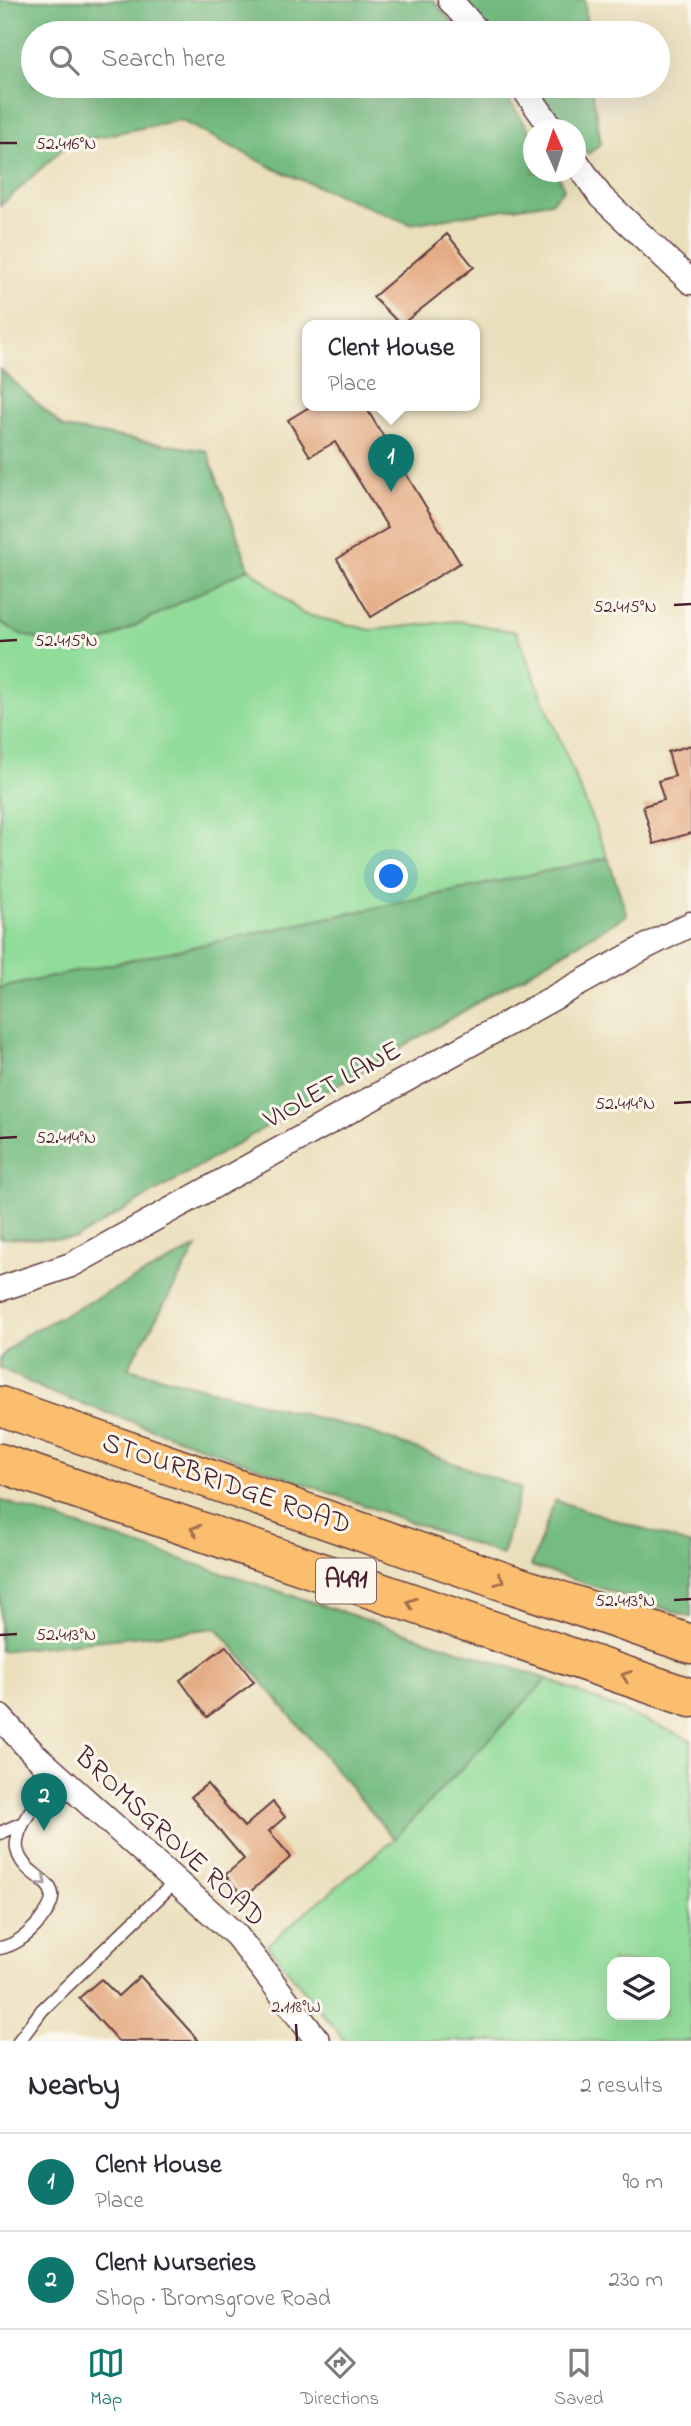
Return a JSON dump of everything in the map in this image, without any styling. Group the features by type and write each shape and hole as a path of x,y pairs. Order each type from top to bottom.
{"highway":[{"name":"STOURBRIDGE ROAD","path":"10,1409 691,1644"},
{"name":"STOURBRIDGE ROAD","path":"1,1464 691,1698"}],"street":[{"path":"450,0 468,21"},
{"path":"530,98 545,119"},
{"path":"586,175 601,197 691,282"},
{"name":"VIOLET LANE","path":"0,1289 71,1265 691,924"},
{"name":"BROMSGROVE ROAD","path":"0,1717 58,1775 236,1935 318,2041"}],"lane":[{"path":"0,1948 10,1946 31,1932 50,1910 53,1896 51,1888 24,1867 17,1849 23,1823 58,1775"},
{"path":"0,1833 23,1823"},
{"path":"19,2041 42,2010 176,1881"}],"green space":[{"path":"0,0 433,0 451,21 21,21 21,98 507,98 523,121 523,182 561,182 564,189 551,202 410,224 277,170 180,120 69,143 0,206"},
{"path":"462,0 585,0 586,21 479,21"},
{"path":"542,98 593,98 601,143 588,154 586,119 560,119"},
{"path":"0,369 64,428 207,451 249,568 81,653 21,634 0,622"},
{"path":"249,568 303,614 371,630 458,621 516,632 608,858 0,988 0,622 21,634 81,653"},
{"path":"608,858 627,915 75,1239 0,1238 0,988"},
{"path":"197,1247 128,1368 370,1432 521,1488 502,1555 47,1391 0,1368 0,1358 23,1336"},
{"path":"0,1500 547,1679 394,1839 217,1628 0,1651"},
{"path":"555,1500 691,1545 691,1617 531,1566"},
{"path":"547,1679 691,1740 691,2041 345,2041 267,1945 394,1839"}],"building":[{"path":"447,234 474,267 407,320 396,320 373,297"},
{"path":"303,411 368,411 460,563 371,617 337,559 388,528 335,442 310,456 288,420"},
{"path":"691,745 691,833 654,844 643,806 664,800 658,781 675,776 668,752"},
{"path":"226,1646 254,1682 207,1717 180,1680"},
{"path":"207,1784 244,1827 273,1802 285,1817 269,1831 291,1857 244,1897 225,1875 244,1859 191,1797"},
{"path":"140,1976 199,2041 118,2041 79,1998 101,1979 118,1996"}],"place":[{"name":"Clent House","path":"391,492"},
{"name":"Clent Nurseries","path":"44,1831"}]}
